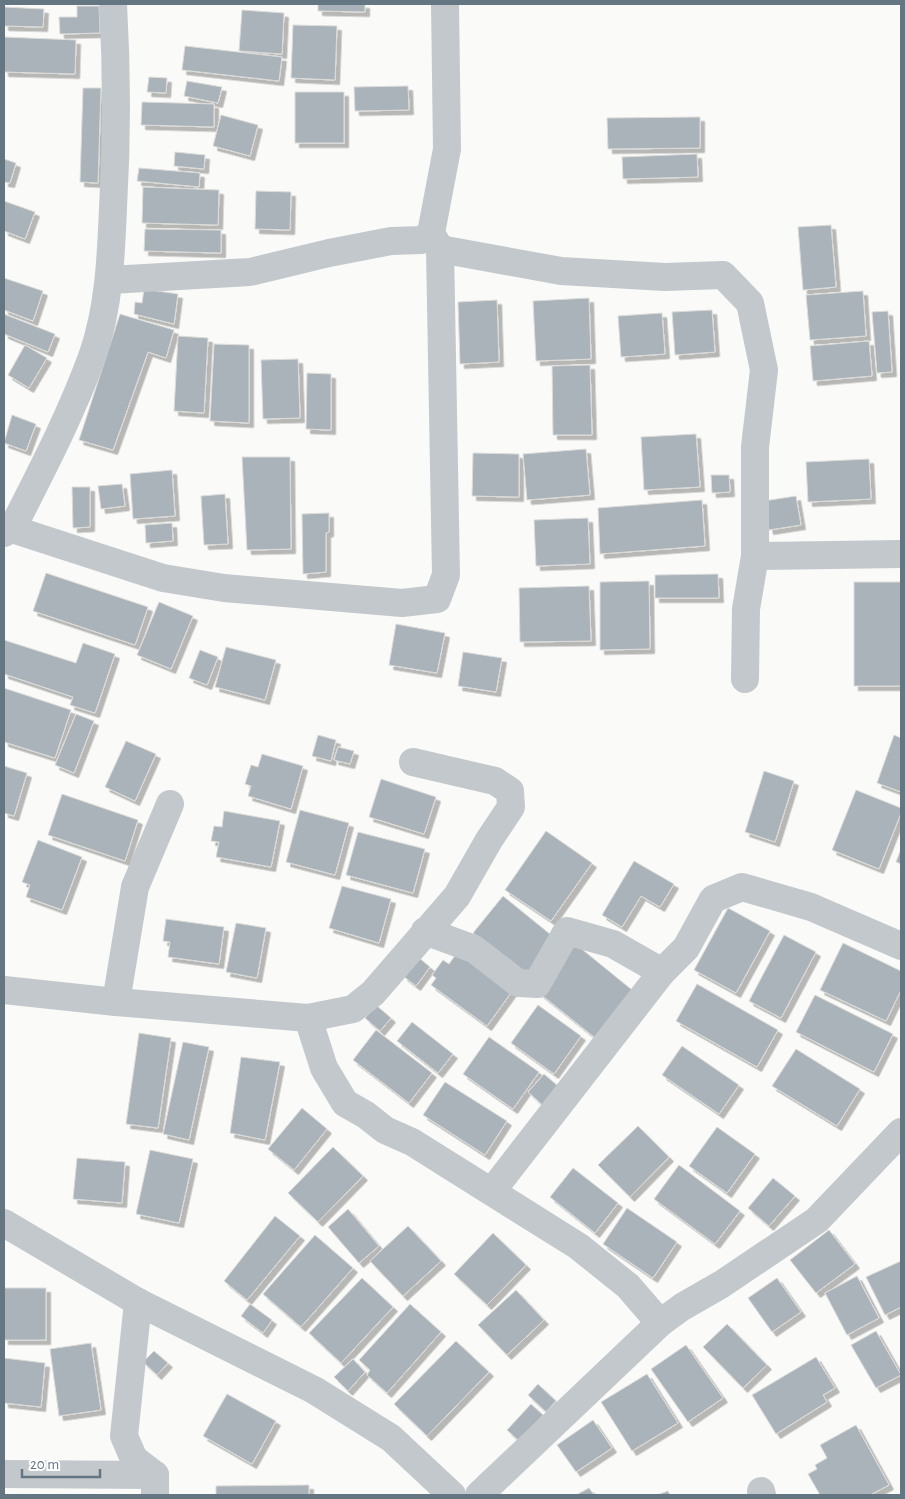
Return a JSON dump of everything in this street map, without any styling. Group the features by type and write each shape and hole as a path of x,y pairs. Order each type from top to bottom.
{"street":[{"path":"113,4 116,51 116,161 110,280 90,362 61,434 8,531 163,578 224,588 402,603 438,599 446,575 436,241 447,149 445,4"},
{"path":"110,280 250,272 382,243 422,240 436,241 561,271 664,276 723,275 750,303 764,370 755,447 755,556 746,609 745,679"},
{"path":"755,556 901,554"},
{"path":"4,990 116,1002 308,1018 352,1009 373,993 457,896 489,840 511,807 510,791 495,781 413,762"},
{"path":"116,1002 135,887 170,804"},
{"path":"492,1191 662,972 686,948 713,899 742,887 811,908 901,946"},
{"path":"425,931 474,949 518,984 537,984 567,931 613,944 662,972"},
{"path":"308,1018 324,1068 345,1103 366,1115 384,1130 412,1142 578,1246 628,1286 660,1323"},
{"path":"479,1495 660,1323 817,1220 901,1132"},
{"path":"4,1223 138,1302 314,1390 391,1438 452,1495"},
{"path":"138,1302 124,1436 134,1460 155,1485"},
{"path":"4,1474 155,1485"}],"building":[{"path":"318,4 365,4 365,12 318,11"},
{"path":"77,6 99,6 100,33 60,34 59,17 77,17"},
{"path":"4,7 44,9 43,27 4,26"},
{"path":"242,10 284,13 282,54 239,51"},
{"path":"293,25 337,26 335,80 291,78"},
{"path":"4,37 76,40 75,74 4,72"},
{"path":"185,46 282,57 279,81 182,70"},
{"path":"149,77 167,78 166,93 147,92"},
{"path":"187,81 222,87 218,103 184,96"},
{"path":"408,86 409,110 355,111 354,87"},
{"path":"83,88 101,88 98,183 80,182"},
{"path":"295,92 344,92 344,143 295,143"},
{"path":"142,102 214,104 214,127 141,125"},
{"path":"221,115 258,125 250,156 213,146"},
{"path":"700,117 700,148 608,149 607,118"},
{"path":"175,152 205,155 204,169 174,166"},
{"path":"697,154 698,177 623,179 622,157"},
{"path":"4,159 16,163 10,183 4,182"},
{"path":"139,168 200,173 199,187 137,181"},
{"path":"143,187 219,190 218,225 142,223"},
{"path":"256,191 291,192 290,230 255,229"},
{"path":"4,201 35,212 25,239 4,231"},
{"path":"831,225 836,287 803,290 798,227"},
{"path":"145,229 221,230 221,253 144,251"},
{"path":"4,278 43,291 33,321 4,310"},
{"path":"144,289 178,294 174,324 134,314 135,302 142,303"},
{"path":"863,291 866,336 810,340 806,295"},
{"path":"589,298 591,359 536,361 533,301"},
{"path":"497,300 499,362 460,364 458,302"},
{"path":"712,310 715,352 675,355 672,312"},
{"path":"888,311 892,372 877,373 872,312"},
{"path":"662,313 665,354 621,357 618,316"},
{"path":"4,314 55,334 48,352 4,334"},
{"path":"120,314 174,330 166,358 148,352 113,450 79,440"},
{"path":"178,336 208,338 204,413 174,411"},
{"path":"869,341 872,376 813,381 810,346"},
{"path":"214,344 249,345 249,423 210,421"},
{"path":"25,345 47,358 29,388 8,375"},
{"path":"298,359 300,418 263,419 261,360"},
{"path":"590,365 592,435 553,435 552,366"},
{"path":"307,373 331,374 331,430 306,429"},
{"path":"12,415 36,424 26,451 4,443"},
{"path":"696,434 700,487 644,490 641,437"},
{"path":"586,449 590,495 527,500 523,454"},
{"path":"473,453 519,454 519,497 472,496"},
{"path":"242,457 290,457 291,549 247,550"},
{"path":"869,459 871,499 808,502 806,462"},
{"path":"172,470 175,516 133,519 130,474"},
{"path":"711,475 729,475 730,492 712,493"},
{"path":"122,484 125,506 101,509 98,486"},
{"path":"72,487 90,487 90,527 73,528"},
{"path":"225,494 228,544 204,545 201,496"},
{"path":"796,496 801,525 769,530 764,501"},
{"path":"702,500 705,546 600,554 598,508"},
{"path":"329,513 329,532 326,533 326,572 303,574 302,514"},
{"path":"588,518 590,564 536,566 534,520"},
{"path":"172,523 173,541 146,543 145,525"},
{"path":"46,573 148,607 135,645 33,611"},
{"path":"718,574 719,598 655,598 655,575"},
{"path":"649,581 650,649 600,650 600,582"},
{"path":"854,582 901,582 901,686 854,686"},
{"path":"589,586 591,641 520,642 519,588"},
{"path":"159,602 193,616 171,669 137,655"},
{"path":"396,624 445,633 437,673 389,665"},
{"path":"4,640 76,663 83,643 115,654 95,713 70,705 73,697 4,674"},
{"path":"226,647 276,660 265,700 215,687"},
{"path":"200,650 218,657 207,685 189,678"},
{"path":"463,652 502,658 496,692 458,686"},
{"path":"4,688 71,710 55,758 4,742"},
{"path":"76,714 94,721 74,773 55,765"},
{"path":"318,735 336,740 331,761 312,756"},
{"path":"894,735 901,738 901,792 877,783"},
{"path":"126,741 156,754 135,801 105,787"},
{"path":"338,747 354,751 350,764 334,760"},
{"path":"262,754 303,766 291,809 248,796 251,786 245,784 251,765 258,767"},
{"path":"4,766 27,773 14,816 4,813"},
{"path":"764,771 794,781 775,842 745,832"},
{"path":"381,779 436,797 424,834 369,817"},
{"path":"856,790 901,808 901,813 879,869 832,850"},
{"path":"62,794 138,820 125,861 48,835"},
{"path":"300,810 349,823 335,875 286,862"},
{"path":"224,811 280,821 271,867 216,857 219,842 211,841 214,826 222,827"},
{"path":"546,831 592,863 551,921 505,890"},
{"path":"358,832 425,849 413,893 346,875"},
{"path":"38,840 82,857 62,910 26,897 30,885 22,882"},
{"path":"901,849 901,864 896,862"},
{"path":"634,861 674,884 660,907 641,896 622,927 602,915"},
{"path":"342,886 391,899 379,943 329,928"},
{"path":"503,896 556,939 526,976 473,933"},
{"path":"728,908 770,931 736,993 694,970"},
{"path":"166,919 224,927 219,964 168,957 170,942 163,941"},
{"path":"236,923 266,928 257,978 226,972"},
{"path":"784,935 816,952 781,1018 749,1001"},
{"path":"573,942 637,994 599,1041 534,989"},
{"path":"843,943 901,971 901,990 886,1021 820,990"},
{"path":"459,950 513,990 487,1026 431,985 436,978 432,975 443,960 449,964"},
{"path":"418,957 430,967 416,986 403,976"},
{"path":"697,984 778,1030 757,1067 676,1021"},
{"path":"815,995 893,1034 874,1072 796,1032"},
{"path":"376,1005 391,1018 380,1031 365,1018"},
{"path":"538,1005 581,1036 554,1074 511,1043"},
{"path":"412,1022 453,1054 438,1073 397,1041"},
{"path":"376,1030 432,1073 409,1103 353,1060"},
{"path":"139,1033 171,1038 158,1128 126,1124"},
{"path":"489,1037 539,1072 513,1109 463,1074"},
{"path":"183,1042 209,1047 189,1140 163,1134"},
{"path":"682,1046 739,1085 719,1114 662,1075"},
{"path":"796,1049 860,1089 837,1126 772,1086"},
{"path":"241,1057 280,1062 265,1140 230,1133"},
{"path":"544,1074 565,1092 549,1111 528,1092"},
{"path":"445,1082 507,1121 485,1155 423,1115"},
{"path":"302,1108 327,1129 294,1170 268,1149"},
{"path":"638,1126 669,1157 630,1197 598,1165"},
{"path":"717,1127 755,1154 727,1193 689,1166"},
{"path":"333,1147 363,1176 318,1222 288,1193"},
{"path":"150,1150 193,1159 179,1223 136,1214"},
{"path":"77,1158 125,1162 122,1203 73,1199"},
{"path":"679,1165 740,1211 715,1244 654,1199"},
{"path":"573,1168 618,1203 595,1233 550,1197"},
{"path":"773,1178 795,1196 769,1226 748,1208"},
{"path":"627,1208 677,1242 653,1278 603,1244"},
{"path":"348,1209 379,1246 359,1263 328,1227"},
{"path":"275,1216 300,1236 247,1300 224,1281"},
{"path":"408,1226 441,1261 403,1296 370,1261"},
{"path":"829,1230 855,1264 816,1293 790,1260"},
{"path":"493,1233 526,1265 487,1305 454,1274"},
{"path":"315,1235 353,1268 301,1327 263,1294"},
{"path":"901,1261 901,1307 885,1315 866,1277"},
{"path":"857,1276 879,1318 847,1335 825,1293"},
{"path":"362,1278 393,1307 341,1363 309,1333"},
{"path":"777,1278 801,1312 772,1332 748,1298"},
{"path":"4,1288 46,1288 46,1340 4,1340"},
{"path":"516,1290 544,1320 507,1355 478,1325"},
{"path":"250,1304 272,1320 263,1333 241,1316"},
{"path":"410,1304 441,1332 387,1393 367,1375 370,1370 359,1360"},
{"path":"727,1324 767,1365 743,1388 703,1347"},
{"path":"876,1331 901,1375 876,1388 851,1345"},
{"path":"456,1341 489,1372 427,1436 394,1404"},
{"path":"91,1343 101,1410 59,1416 50,1349"},
{"path":"686,1345 723,1398 688,1422 651,1369"},
{"path":"154,1351 168,1363 157,1375 143,1362"},
{"path":"816,1357 835,1388 823,1395 827,1402 776,1434 752,1395"},
{"path":"4,1358 45,1363 41,1407 4,1403"},
{"path":"353,1359 365,1372 348,1391 334,1377"},
{"path":"647,1374 678,1423 632,1451 601,1402"},
{"path":"538,1384 556,1401 546,1412 528,1395"},
{"path":"227,1394 276,1421 252,1464 203,1436"},
{"path":"531,1404 543,1415 519,1441 507,1430"},
{"path":"593,1420 612,1448 576,1472 557,1445"},
{"path":"856,1425 889,1485 870,1495 820,1495 808,1474 817,1469 815,1465 827,1458 820,1445"},
{"path":"309,1485 309,1495 216,1495 216,1486"},
{"path":"589,1488 594,1495 576,1495"},
{"path":"668,1491 670,1495 657,1495"}]}
